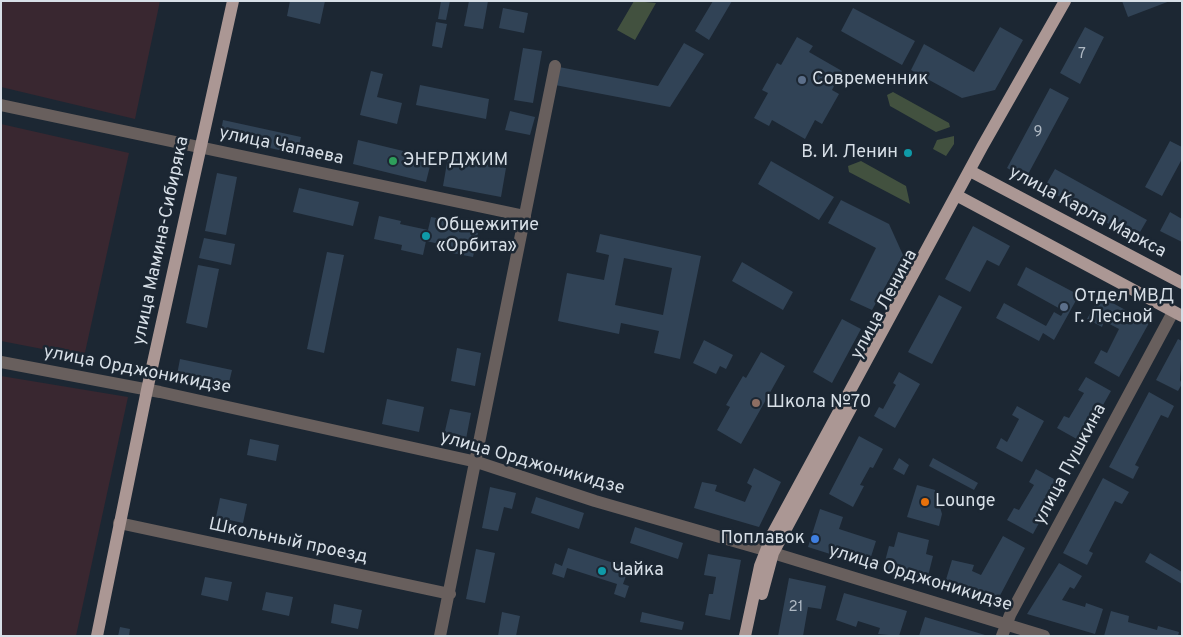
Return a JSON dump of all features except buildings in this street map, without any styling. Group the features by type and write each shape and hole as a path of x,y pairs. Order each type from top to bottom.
{"main road":[{"name":"улица Мамина-Сибиряка","path":"97,636 147,390 233,1"},
{"path":"973,172 1065,1"},
{"name":"улица Ленина","path":"752,636 769,551 959,197 1074,1"},
{"name":"улица Карла Маркса","path":"973,172 1182,283"},
{"path":"959,197 1177,314"},
{"path":"745,636 769,551"}],"street":[{"path":"440,636 477,462 555,66"},
{"name":"улица Чапаева","path":"1,105 525,216"},
{"name":"улица Пушкина","path":"1002,636 1005,623 1177,314"},
{"name":"улица Орджоникидзе","path":"1,362 147,390 477,462 595,501 769,551 1044,636"},
{"name":"Школьный проезд","path":"119,523 450,594"}],"shaded area":[{"path":"1,1 160,1 135,119 1,87"},
{"path":"1,124 129,153 84,357 1,341"},
{"path":"1,376 128,397 76,636 1,636"}],"green space":[{"path":"634,1 656,3 635,40 617,30"},
{"path":"893,92 949,123 950,127 936,132 890,106 887,95"},
{"path":"954,136 954,144 946,156 933,149 937,140"},
{"path":"861,161 906,186 910,204 849,172 848,166"}],"place":[{"name":"Современник","path":"802,80"},
{"name":"В. И. Ленин","path":"908,153"},
{"name":"ЭНЕРДЖИМ","path":"393,161"},
{"name":"Общежитие «Орбита»","path":"426,236"},
{"name":"Отдел МВД г. Лесной","path":"1064,307"},
{"name":"Школа №70","path":"756,403"},
{"name":"Lounge","path":"925,502"},
{"name":"Поплавок","path":"815,539"},
{"name":"Чайка","path":"602,571"}]}
